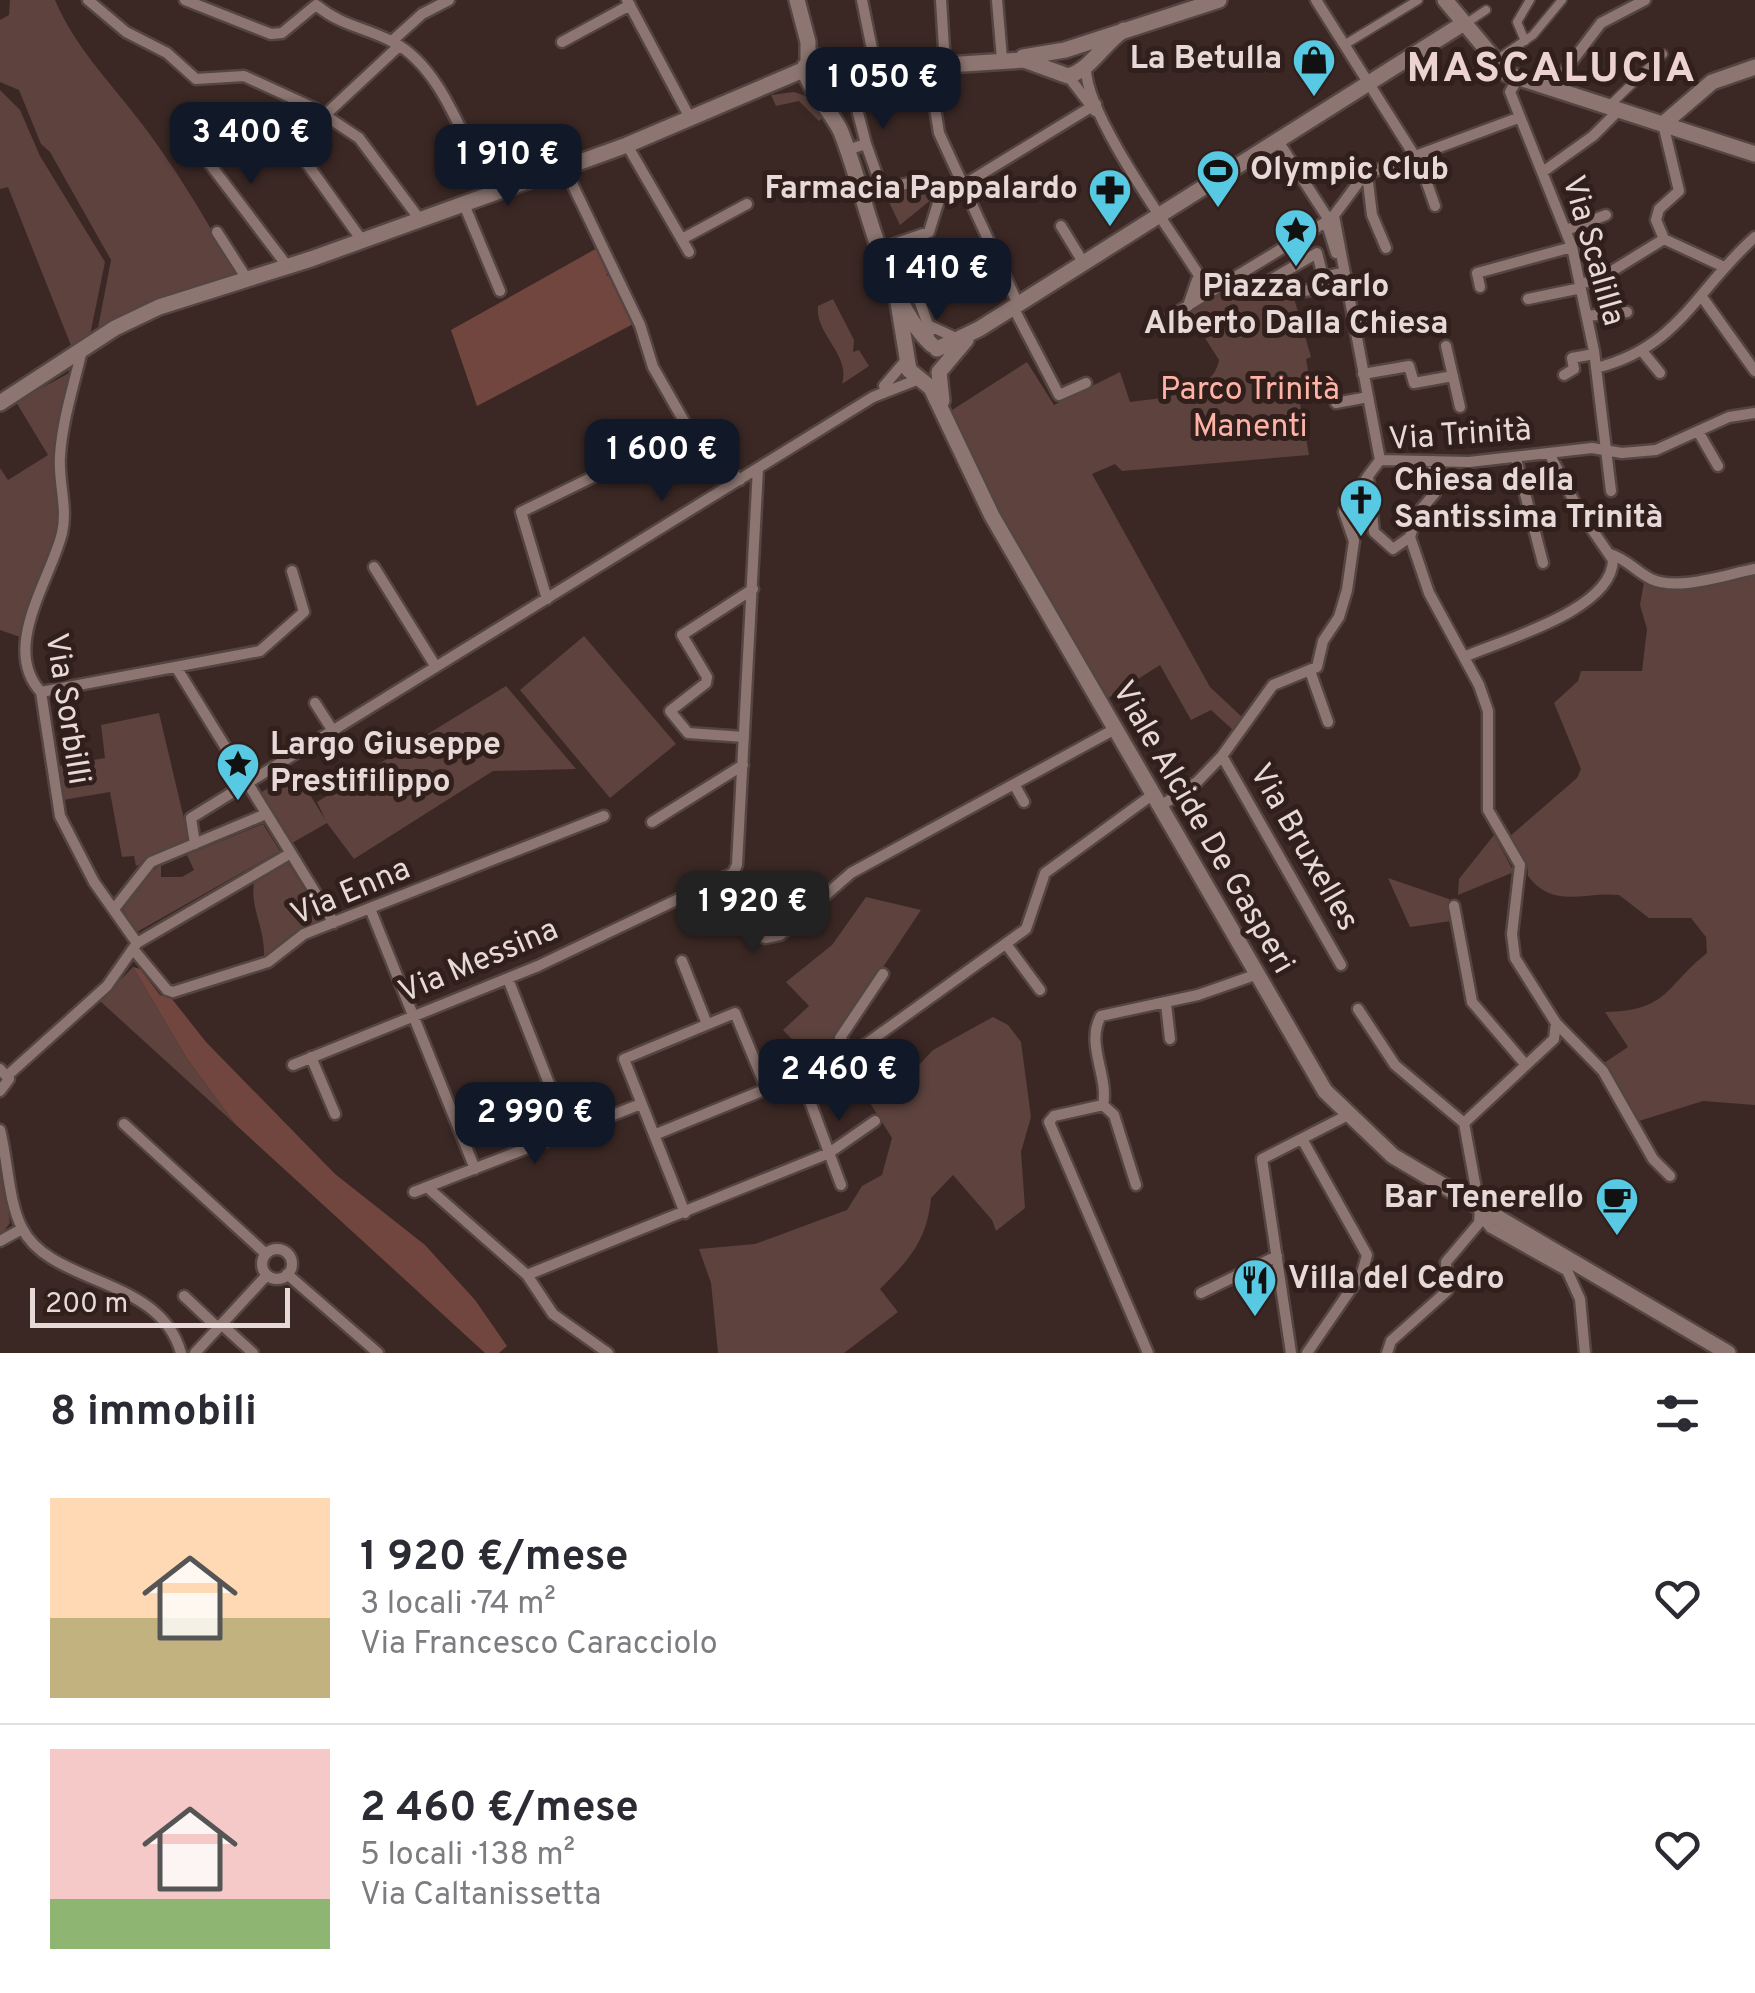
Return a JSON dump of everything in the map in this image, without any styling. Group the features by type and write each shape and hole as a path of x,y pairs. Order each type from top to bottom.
{"main road":[{"path":"1065,75 1057,59 1069,49 1220,0"},
{"path":"1445,0 1507,74 1755,154"},
{"path":"798,4 832,62 838,86 840,130"},
{"path":"798,4 806,66 814,89 840,130 896,290 910,319 933,346 948,424"},
{"path":"907,358 917,345 933,346 979,329 1465,24"},
{"path":"1005,59 1034,62 1065,75 1088,64 1124,30"},
{"path":"0,403 134,317 288,267 628,144 753,93 816,58 873,70 1088,48 1088,64"},
{"path":"1664,124 1712,82 1755,66"},
{"path":"753,93 788,84 814,89 838,86 873,70"},
{"path":"896,290 908,370 920,379 948,424"},
{"path":"920,379 940,370 979,329"},
{"name":"Viale Alcide De Gasperi","path":"948,424 992,516 1318,1082 1346,1116 1392,1156 1479,1205"},
{"path":"1479,1205 1565,1265 1636,1298"},
{"path":"1479,1205 1728,1353"}],"street":[{"path":"88,0 126,32 166,52 196,79 244,76 319,111 359,138 418,217"},
{"path":"185,0 271,34 282,32 313,3 339,24 395,43 435,77 491,192"},
{"path":"288,267 203,155 278,123 319,111 422,14 449,0"},
{"path":"862,0 873,70"},
{"path":"940,0 945,64"},
{"path":"997,0 1005,59"},
{"path":"1316,0 1416,158 1435,206"},
{"path":"1344,45 1418,0"},
{"path":"1525,41 1517,22 1530,0"},
{"path":"1496,61 1525,41 1562,0"},
{"path":"1550,89 1601,23 1627,4 1645,0"},
{"path":"562,42 629,2 690,118"},
{"path":"1465,24 1486,10"},
{"path":"1544,171 1593,136 1663,54"},
{"path":"1088,64 1087,86 1093,105"},
{"path":"928,65 939,132 1059,394 1086,383"},
{"path":"1065,75 1105,123 1202,279 1200,292 1210,292"},
{"name":"Via Scalilla","path":"1518,78 1510,92 1518,118 1544,171 1572,247 1594,354 1611,491"},
{"path":"882,248 928,232 942,198 1093,105"},
{"path":"858,113 882,189 919,181 942,198"},
{"path":"1160,323 1330,219 1358,180 1368,174 1518,118"},
{"path":"278,123 361,239"},
{"path":"1664,124 1662,133 1680,191 1655,216 1664,239 1722,266"},
{"path":"1278,141 1330,219 1380,460"},
{"path":"628,144 689,252"},
{"path":"848,150 866,144"},
{"path":"564,167 640,325 646,355 689,430 740,480"},
{"path":"1368,174 1372,215 1386,248"},
{"path":"463,201 500,290"},
{"path":"682,239 747,204"},
{"path":"1566,230 1606,215"},
{"path":"1062,226 1083,262"},
{"path":"216,232 247,279"},
{"path":"1596,368 1656,344 1702,297 1722,266 1755,236"},
{"path":"1528,298 1580,286 1664,239"},
{"path":"900,242 933,346"},
{"path":"1480,287 1476,273 1572,247"},
{"path":"1261,286 1318,253 1324,282"},
{"path":"1202,279 1232,280 1292,293 1342,273"},
{"path":"1188,306 1202,279"},
{"path":"1702,297 1755,371"},
{"path":"1586,316 1627,312"},
{"path":"1354,328 1386,322"},
{"path":"928,325 959,339"},
{"path":"1446,346 1460,407"},
{"name":"Via Sorbilli","path":"82,350 60,456 62,532 26,622 28,664 41,692 60,816 86,869 135,946"},
{"path":"1642,351 1660,373"},
{"path":"1564,374 1574,369 1572,358 1594,354"},
{"path":"872,397 907,358"},
{"path":"1363,374 1410,366 1414,383 1453,376"},
{"path":"195,844 191,818 872,397 920,379"},
{"path":"1336,403 1368,397"},
{"name":"Via Trinità","path":"1410,537 1393,549 1374,532 1368,476 1380,460 1516,459 1603,448 1622,453 1656,450 1729,418 1755,413"},
{"path":"547,599 520,512 689,430"},
{"path":"1699,433 1718,466"},
{"path":"1464,657 1580,608 1610,580 1610,554 1578,509 1550,455"},
{"path":"1516,459 1543,562"},
{"path":"1433,461 1436,493 1417,514 1410,537 1430,593 1488,710 1488,810 1520,865 1512,934 1514,958 1556,1024 1603,1071 1653,1160 1670,1176"},
{"path":"758,468 738,865 733,873 743,912 756,936 780,936 851,873 1115,729"},
{"path":"1344,512 1368,476"},
{"path":"1344,512 1369,498"},
{"path":"654,1134 801,1078 852,1054 1006,944 1030,921 1045,873 1156,801 1198,782 1222,756 1272,685 1317,668 1323,640 1339,618 1347,590 1354,542 1344,512"},
{"path":"1610,554 1623,558 1648,578 1666,583 1755,569"},
{"path":"374,568 436,667"},
{"path":"41,692 251,654 270,646 304,612 292,571"},
{"path":"744,737 688,733 670,711 706,683 707,677 682,635 752,590"},
{"path":"176,667 334,923"},
{"path":"1310,671 1328,722"},
{"path":"314,703 333,731"},
{"name":"Via Bruxelles","path":"1222,756 1341,964"},
{"path":"652,822 743,765"},
{"path":"1014,784 1024,802"},
{"path":"114,909 144,866 266,814"},
{"name":"Via Enna","path":"135,946 166,990 173,992 268,962 304,934 371,911 604,816"},
{"path":"0,1092 7,1086 6,1069 107,986 135,946 290,853"},
{"name":"Via Messina","path":"293,1064 508,979 733,873"},
{"path":"1454,906 1472,1002 1525,1064"},
{"path":"371,911 476,1169"},
{"path":"1006,944 1040,990"},
{"path":"682,961 708,1024"},
{"path":"852,1054 840,1038 882,974"},
{"path":"1103,1105 1105,1090 1095,1036 1098,1020 1108,1012 1166,1004 1255,975"},
{"path":"508,979 568,1132"},
{"path":"1166,1004 1170,1039"},
{"path":"1358,1010 1394,1065 1464,1123 1479,1205 1492,1228 1565,1265 1580,1299 1585,1353"},
{"path":"685,1213 624,1059 735,1014 767,1090"},
{"path":"1464,1123 1554,1038 1556,1024"},
{"path":"311,1057 335,1114"},
{"path":"801,1078 841,1185"},
{"path":"414,1192 641,1104"},
{"path":"1103,1105 1114,1115 1136,1186"},
{"path":"1103,1105 1054,1116 1049,1122 1148,1353"},
{"path":"1291,1353 1262,1160 1346,1116"},
{"path":"527,1274 828,1152 875,1121"},
{"path":"124,1124 266,1254"},
{"path":"0,1129 22,1229 55,1258 156,1310 170,1326 181,1353"},
{"path":"1302,1140 1367,1254 1362,1273 1307,1353"},
{"path":"428,1188 527,1274 553,1314 608,1353"},
{"path":"1387,1353 1391,1341 1447,1291 1446,1262 1472,1233 1479,1205"},
{"path":"1472,1233 1492,1228"},
{"path":"0,1241 22,1229"},
{"path":"275,1250 287,1254 292,1266 287,1274 277,1279 267,1275 262,1265 266,1254 275,1250"},
{"path":"1201,1293 1277,1256"},
{"path":"287,1274 378,1353"},
{"path":"195,1353 267,1275"},
{"path":"184,1296 253,1353"}],"green space":[{"path":"10,0 55,0 85,52 172,167 237,276 97,333 111,260 50,152 41,144 19,90 0,82 0,20 9,15"},
{"path":"0,90 20,110 40,156 105,262 90,335 72,348 8,187 0,189"},
{"path":"794,92 812,98 826,114 819,121 799,101 776,106 771,95"},
{"path":"910,186 932,199 900,225 885,194"},
{"name":"Parco Trinità Manenti","path":"1240,289 1294,298 1311,357 1306,359 1309,376 1297,386 1309,455 1122,471 1115,464 1092,474 1210,687 1242,717 1233,730 1211,710 1191,720 1160,665 1105,700 1012,537 949,412 1027,362 1054,405 1120,372 1130,402 1196,388 1215,372 1219,360 1189,313 1218,294 1238,297"},
{"path":"833,299 854,340 853,352 859,350 869,366 842,384 842,363 819,316 818,306"},
{"path":"69,373 58,538 20,637 0,630 0,468 8,480 48,455 16,402"},
{"path":"1755,574 1755,1105 1703,1101 1639,1121 1601,1065 1628,1047 1605,1012 1642,1007 1665,994 1707,953 1706,937 1691,918 1649,918 1619,895 1570,897 1548,893 1528,876 1527,863 1510,836 1577,778 1581,769 1554,703 1578,681 1581,671 1642,671 1647,629 1640,605 1644,582 1669,589"},
{"path":"584,636 676,744 610,798 520,690"},
{"path":"506,686 576,769 493,771 354,859 327,823 292,843 260,793 296,772 326,821 317,802"},
{"path":"159,713 189,840 136,866 134,856 122,857 110,792 63,800 58,766 105,758 101,725"},
{"path":"263,824 280,851 137,932 123,910 145,876 161,865 161,877 182,877 194,870 187,855"},
{"path":"1494,835 1514,872 1458,895 1459,879"},
{"path":"288,863 324,920 295,932 264,956 254,883"},
{"path":"1388,878 1449,899 1451,921 1410,927"},
{"path":"866,897 921,910 830,1047 835,1058 816,1064 783,1030 809,1006 786,982 832,945"},
{"path":"133,967 186,1057 235,1124 100,1001"},
{"path":"993,1017 1008,1025 1021,1042 1031,1117 1021,1152 1025,1208 996,1231 992,1220 953,1175 931,1198 926,1226 915,1248 880,1289 898,1312 844,1353 718,1353 711,1283 699,1249 755,1244 847,1210 862,1186 882,1175 892,1138 870,1103 903,1082 933,1050"},
{"path":"0,1161 10,1223 0,1236"}],"shaded area":[{"path":"599,247 609,271 606,275 612,277 635,323 477,406 451,330"},
{"path":"133,967 140,969 160,995 172,999 206,1042 335,1174 425,1245 475,1300 507,1346 499,1353 485,1353 235,1124 186,1057"}],"place":[{"name":"La Betulla","path":"1314,98"},
{"name":"Olympic Club","path":"1218,209"},
{"name":"Farmacia Pappalardo","path":"1110,228"},
{"name":"Piazza Carlo Alberto Dalla Chiesa","path":"1296,268"},
{"name":"Chiesa della Santissima Trinità","path":"1361,538"},
{"name":"Largo Giuseppe Prestifilippo","path":"238,802"},
{"name":"Bar Tenerello","path":"1617,1237"},
{"name":"Villa del Cedro","path":"1255,1318"}],"district":[{"name":"MASCALUCIA","path":"1552,70"}]}
